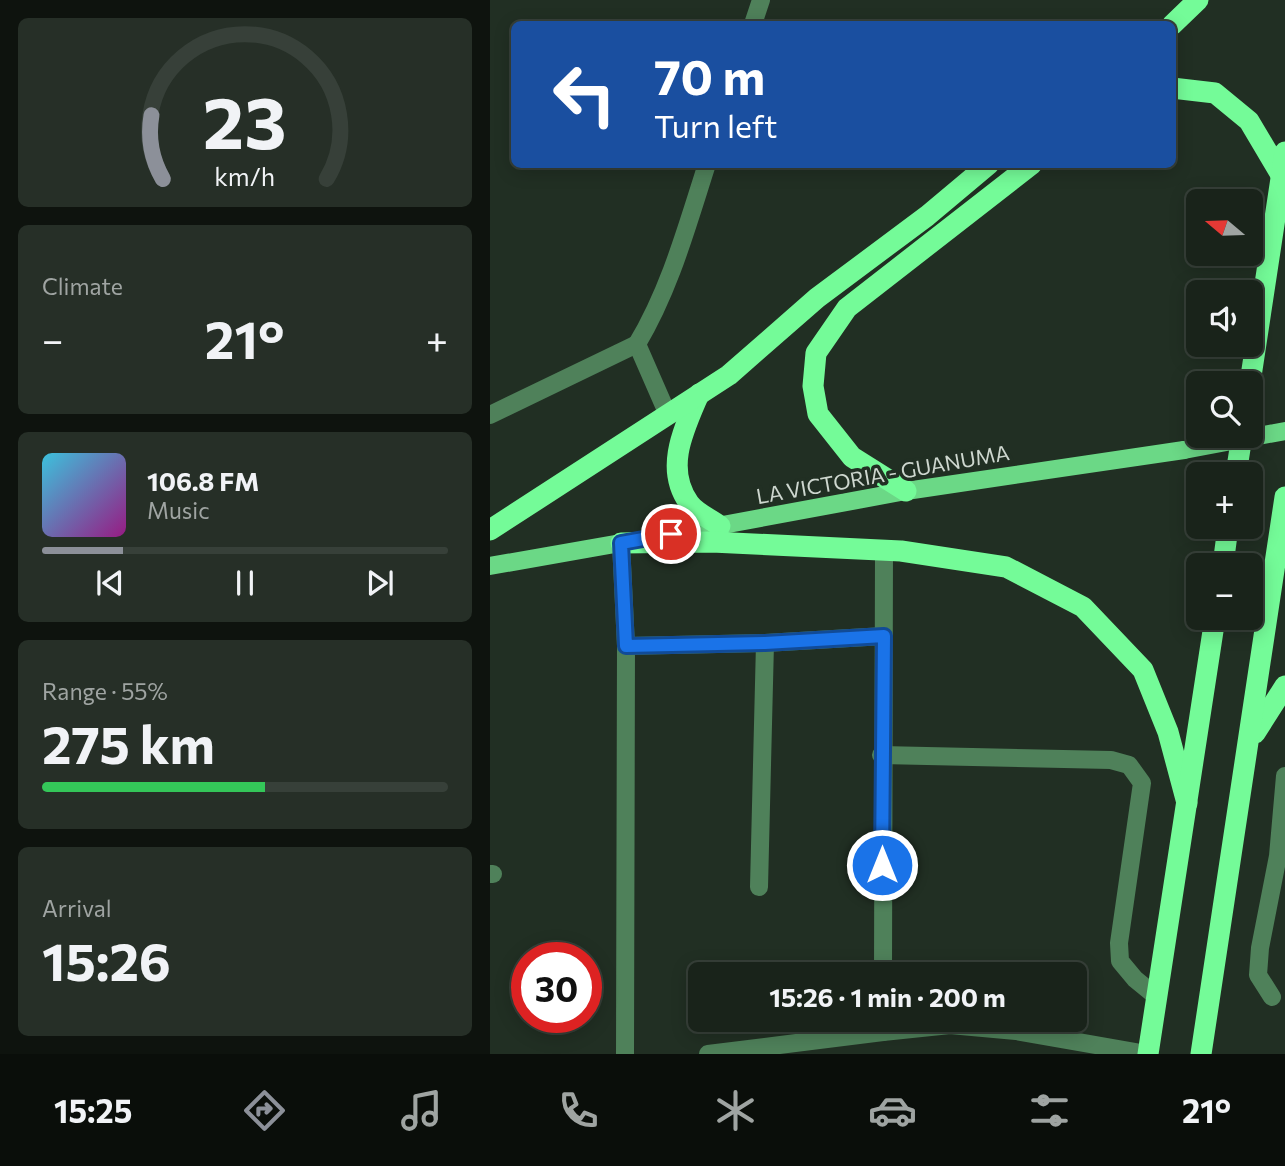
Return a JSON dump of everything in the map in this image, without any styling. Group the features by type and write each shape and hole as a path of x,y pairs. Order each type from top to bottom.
{"highway":[{"path":"1176,21 1198,0"},
{"path":"1176,88 1215,93 1249,121 1282,175"},
{"path":"1252,371 1285,152"},
{"path":"490,530 729,375 817,298 927,216 984,168"},
{"path":"906,491 852,457 818,414 813,386 816,353 847,308 1027,168"},
{"path":"699,394 679,441 680,486 691,506 720,526"},
{"path":"1201,1054 1285,497"},
{"path":"621,543 712,542 884,550 1006,567 1083,607 1143,670 1168,732 1186,803"},
{"path":"1147,1054 1213,630"},
{"path":"1250,741 1285,686"}],"main road":[{"name":"LA VICTORIA - GUANUMA","path":"490,566 906,491 1184,450 1285,431"}],"street":[{"path":"754,21 761,0"},
{"path":"490,415 637,344 654,316 706,168"},
{"path":"637,344 668,415"},
{"path":"621,543 626,646 625,1054"},
{"path":"883,962 881,755 884,550"},
{"path":"626,646 765,643 884,636"},
{"path":"759,887 765,643"},
{"path":"881,755 1111,760 1129,765 1142,783 1119,943 1120,961 1135,979 1157,997"},
{"path":"1272,997 1258,975 1260,948 1278,856 1285,776"},
{"path":"708,1054 770,1050 855,1032"},
{"path":"1022,1032 1147,1054"}],"route":[{"path":"671,534 621,543 626,646 765,643 884,636 882,865"}]}
